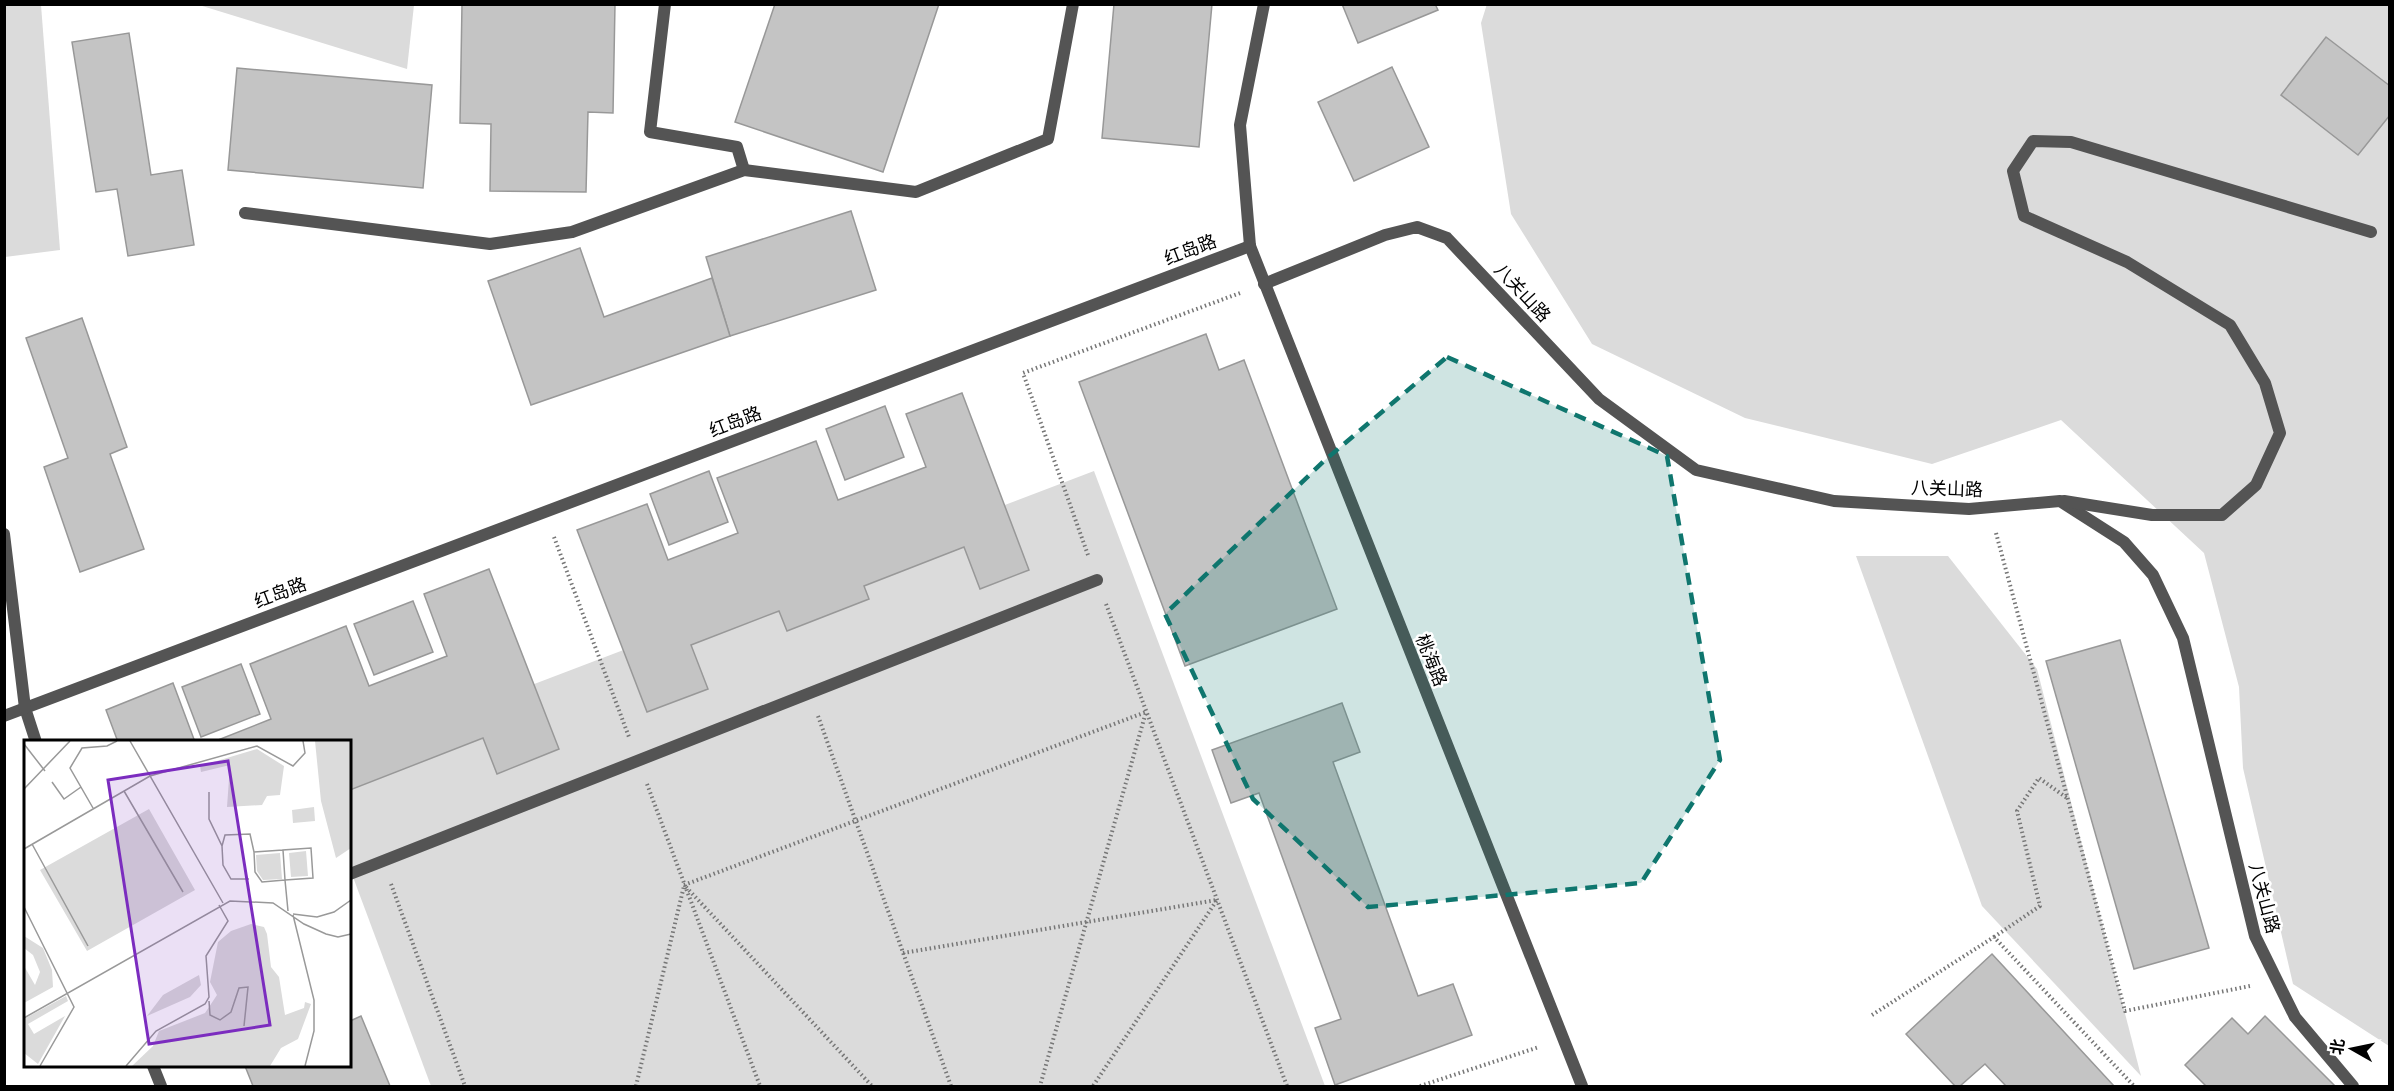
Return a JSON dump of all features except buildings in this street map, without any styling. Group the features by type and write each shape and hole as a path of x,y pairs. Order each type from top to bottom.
{"street":[{"path":"664,4 650,132 737,147 744,170"},
{"path":"245,213 489,244 573,232 744,170 916,192 1048,139 1073,4"},
{"path":"1250,246 1240,125 1264,4"},
{"path":"2060,501 2152,515 2222,515 2256,485 2280,433 2265,383 2230,325 2127,262 2024,216 2013,171 2033,141 2071,142 2371,232"},
{"name":"八关山路","path":"1264,284 1385,236 1417,227 1447,238 1599,399 1696,470 1834,501 1969,509 2060,501 2124,543 2153,575 2183,638 2254,936 2295,1017 2353,1086"},
{"name":"桃海路","path":"1250,246 1582,1086"},
{"name":"红岛路","path":"4,716 1250,246"},
{"path":"4,534 25,708 36,740"},
{"path":"351,874 1097,580"},
{"path":"154,1067 161,1086"}],"path":[{"path":"1264,284 1023,373 1097,580 1287,1086"},
{"path":"1989,508 2125,1011 2277,981"},
{"path":"545,512 760,1086"},
{"path":"810,693 951,1086"},
{"path":"684,885 1146,712"},
{"path":"1040,1086 1146,712"},
{"path":"1872,1015 2040,906 2017,811 2039,778 2067,798"},
{"path":"383,861 465,1086"},
{"path":"636,1086 684,885"},
{"path":"684,885 872,1086"},
{"path":"903,953 1217,900"},
{"path":"1094,1086 1217,900"},
{"path":"1994,937 2134,1086"},
{"path":"1420,1086 1563,1038"}],"highlighted area":[{"path":"1447,357 1667,456 1720,760 1641,883 1368,907 1253,799 1165,614 1325,460"}],"shaded area":[{"path":"1487,4 2389,5 2389,1046 2293,984 2243,768 2239,687 2204,553 2061,420 1932,464 1745,418 1592,344 1511,214 1481,23"},
{"path":"4,5 41,5 60,250 5,257"},
{"path":"199,5 414,5 407,69"},
{"path":"1094,471 1325,1086 431,1086 351,872 351,754"},
{"path":"1856,556 1948,556 2037,669 2141,1076 1982,906"}]}
